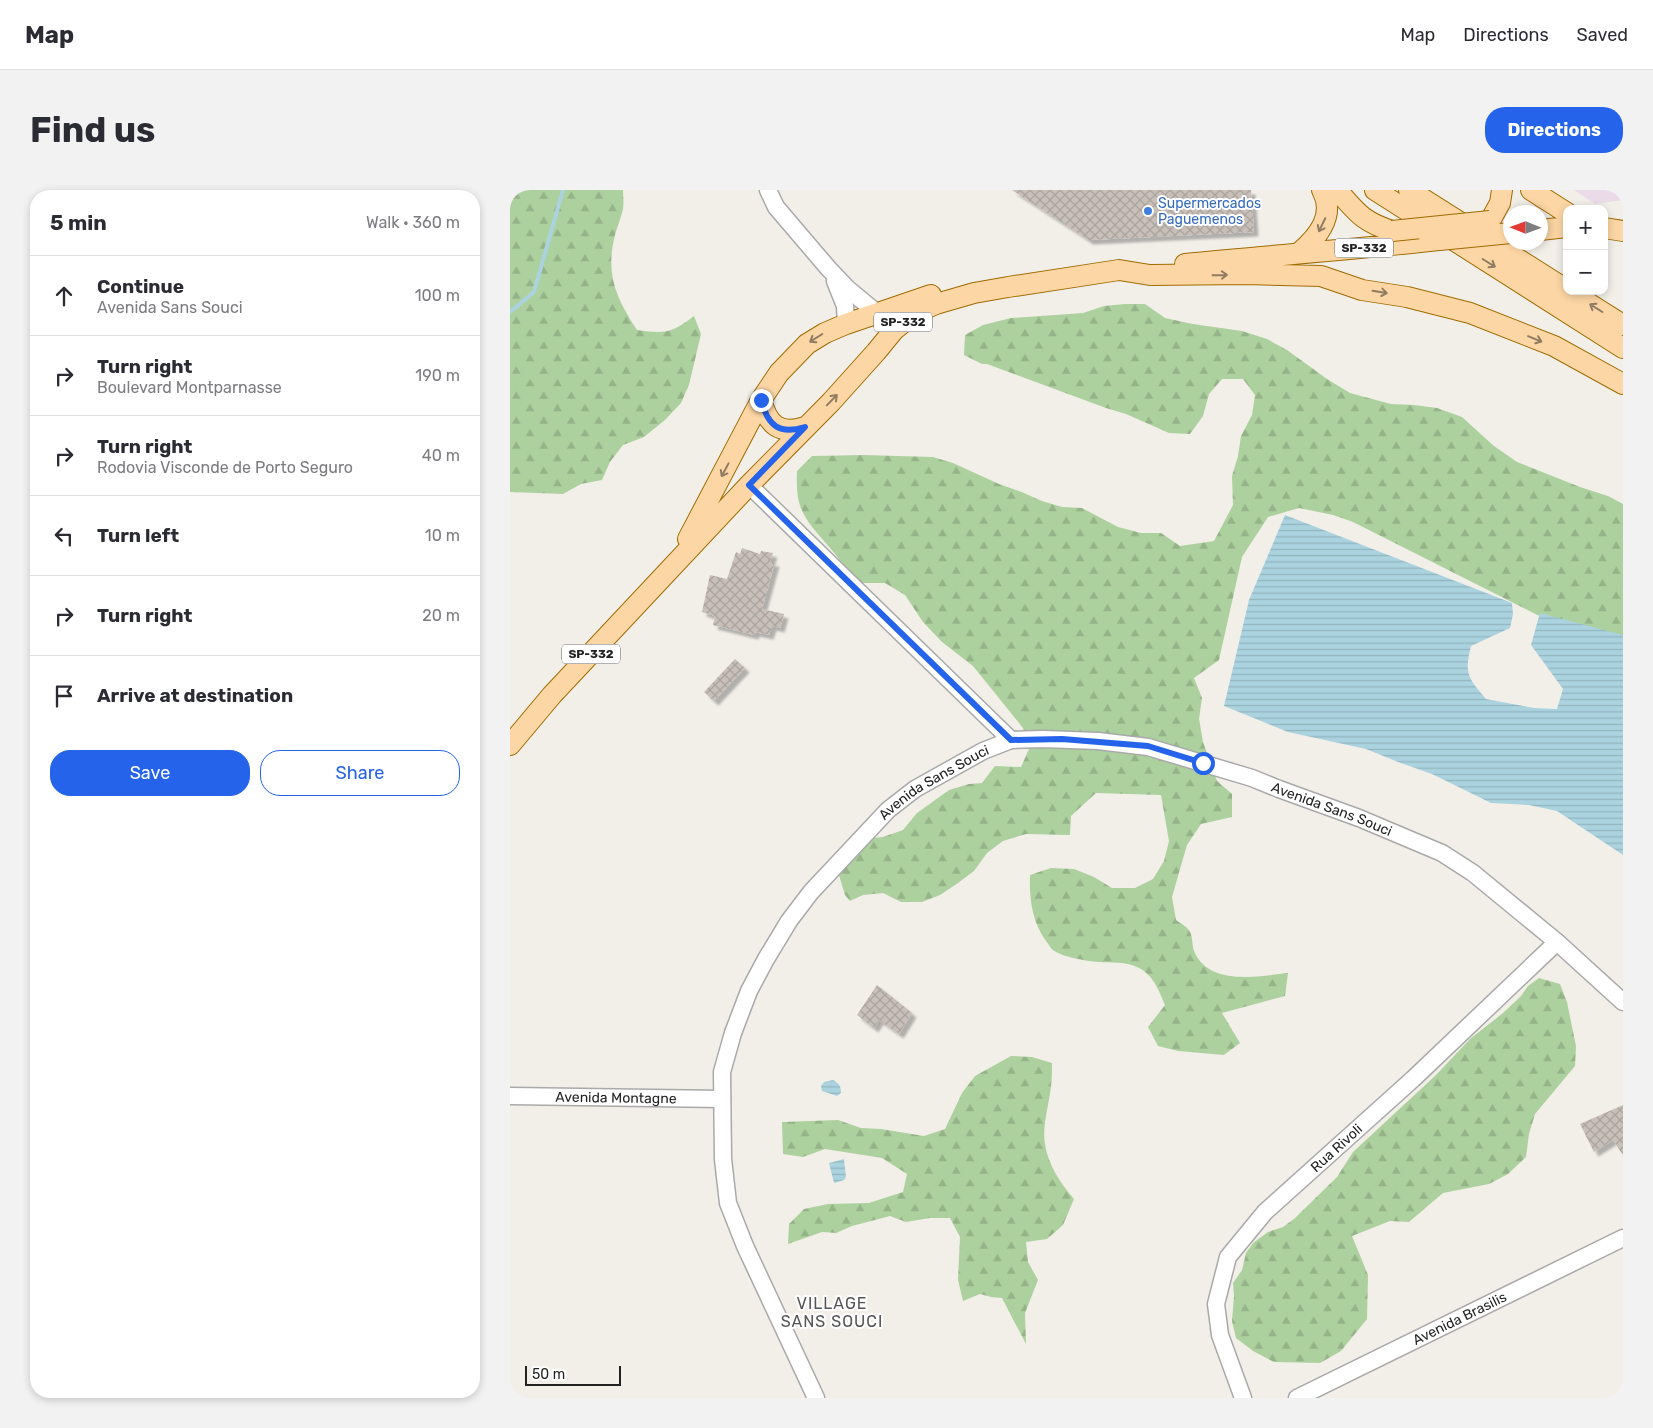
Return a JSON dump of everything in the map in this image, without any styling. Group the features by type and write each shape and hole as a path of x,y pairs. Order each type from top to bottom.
{"main road":[{"path":"1299,253 1313,241 1326,219 1327,199 1322,190"},
{"path":"1337,190 1358,214 1373,225 1392,231 1490,220 1500,203 1502,190"},
{"path":"1374,190 1623,348"},
{"path":"1409,190 1563,288"},
{"path":"1530,190 1563,211"},
{"path":"1608,218 1623,216"},
{"path":"1548,229 1563,227"},
{"path":"1608,229 1623,231"},
{"name":"SP-332","path":"674,564 761,400 779,373 807,344 825,333 846,324 916,299 968,286 1028,278 1299,253 1332,252 1503,234"},
{"path":"1119,270 1150,275 1180,276 1244,274 1322,276 1362,290 1407,297 1470,313 1554,346 1623,384"},
{"name":"SP-332","path":"510,745 552,695 674,564 876,352 894,330 915,313 936,304 974,293 1119,270"},
{"path":"1574,295 1623,325"},
{"path":"761,400 768,420 780,429 792,431 805,427"}],"street":[{"path":"768,190 776,207 828,268 848,289 877,313"},
{"path":"828,268 844,301 846,324"},
{"path":"749,485 1011,740"},
{"name":"Avenida Sans Souci","path":"816,1398 745,1246 728,1203 722,1159 722,1072 733,1033 749,990 789,921 811,892 888,810 915,789 983,751 1011,740 1062,739 1148,746 1252,778 1279,790 1359,818 1442,853 1473,873 1557,942 1623,1002"},
{"name":"Rua Rivoli","path":"1244,1398 1220,1335 1216,1304 1228,1257 1265,1212 1413,1079 1557,942"},
{"name":"Avenida Montagne","path":"510,1096 722,1099"},
{"name":"Avenida Brasilis","path":"1297,1398 1623,1238"}],"shaded area":[{"path":"1574,190 1623,190 1623,200 1595,204"}],"green space":[{"path":"510,190 623,190 623,209 615,235 611,262 614,285 623,307 637,330 668,331 680,326 694,316 701,334 689,385 681,403 665,420 644,437 623,445 610,462 602,480 581,484 563,494 510,492"},
{"path":"1145,304 1165,318 1242,331 1267,339 1287,350 1350,393 1391,404 1437,408 1462,417 1494,446 1517,462 1608,496 1623,504 1623,658 1353,522 1333,515 1299,508 1268,517 1242,557 1219,660 1194,678 1202,698 1199,719 1203,742 1217,781 1232,794 1232,817 1201,824 1187,845 1172,897 1176,920 1189,930 1194,951 1201,962 1211,970 1223,975 1236,977 1288,973 1285,996 1222,1013 1240,1043 1224,1055 1178,1051 1158,1046 1148,1027 1165,1005 1161,994 1149,975 1129,964 1087,961 1068,957 1057,952 1051,948 1041,934 1032,910 1030,875 1051,868 1074,869 1094,877 1112,888 1135,888 1153,879 1164,861 1169,841 1161,795 1096,793 1071,816 1070,835 1026,834 1003,841 987,853 974,871 940,895 922,902 901,902 883,893 863,895 850,901 845,895 838,872 862,839 883,837 903,830 917,813 949,790 969,784 982,783 995,766 1021,767 1029,749 1023,728 973,666 942,642 923,622 905,595 885,583 857,583 804,514 798,496 797,471 812,456 933,457 953,463 1042,501 1062,507 1082,508 1118,527 1141,533 1161,533 1180,546 1214,541 1233,505 1232,476 1241,436 1252,415 1255,395 1243,379 1222,379 1209,394 1203,416 1190,434 1169,433 1126,414 987,364 982,364 964,355 965,335 983,325 1011,318 1083,313 1104,306"},
{"path":"1539,978 1560,984 1567,1002 1576,1046 1575,1066 1535,1114 1529,1134 1526,1157 1508,1174 1489,1184 1443,1193 1409,1222 1390,1221 1352,1236 1368,1275 1367,1319 1341,1351 1320,1363 1274,1362 1253,1351 1236,1338 1232,1321 1233,1283 1242,1270 1246,1253 1253,1243 1268,1232 1283,1227 1295,1218 1337,1177 1353,1152 1436,1075 1470,1039 1503,1013 1521,996 1528,986"},
{"path":"1011,1056 1032,1057 1052,1063 1051,1086 1044,1130 1045,1144 1056,1174 1074,1199 1063,1225 1047,1239 1026,1242 1028,1262 1038,1280 1025,1313 1026,1344 1002,1298 980,1294 963,1301 958,1280 960,1237 950,1218 930,1218 906,1222 890,1216 852,1226 836,1233 822,1232 788,1244 789,1224 804,1209 828,1204 869,1203 903,1192 907,1174 882,1158 825,1149 803,1157 783,1154 782,1122 838,1120 861,1128 881,1129 924,1136 945,1129 962,1093 975,1076"}],"water":[{"path":"1285,515 1512,603 1513,614 1510,628 1471,646 1468,663 1469,675 1486,699 1534,708 1557,709 1563,689 1531,645 1540,613 1623,635 1623,855 1557,811 1529,805 1491,803 1432,774 1366,749 1288,732 1224,706 1249,600"},
{"path":"833,1080 841,1088 841,1093 837,1096 822,1091 821,1086 824,1082"},
{"path":"844,1159 846,1177 844,1180 834,1183 829,1163"}],"building":[{"name":"Supermercados Paguemenos","path":"1012,190 1251,190 1254,232 1089,240"},
{"path":"742,548 760,554 761,551 773,553 770,562 775,562 762,609 784,614 780,628 772,626 769,635 755,632 754,635 713,625 715,616 702,612 710,575 727,579 736,552 740,554"},
{"path":"735,659 745,668 714,701 704,692"},
{"path":"877,985 912,1013 899,1034 879,1020 874,1028 857,1015"},
{"path":"1623,1105 1623,1155 1613,1140 1594,1152 1580,1124"}],"waterway":[{"path":"510,312 534,292 563,190"}],"place":[{"name":"Supermercados Paguemenos","path":"1148,211"}],"district":[{"name":"VILLAGE SANS SOUCI","path":"832,1312"}],"route":[{"path":"761,400 768,420 780,429 792,431 805,427 749,485 1011,740 1062,739 1148,746 1203,763"}]}
